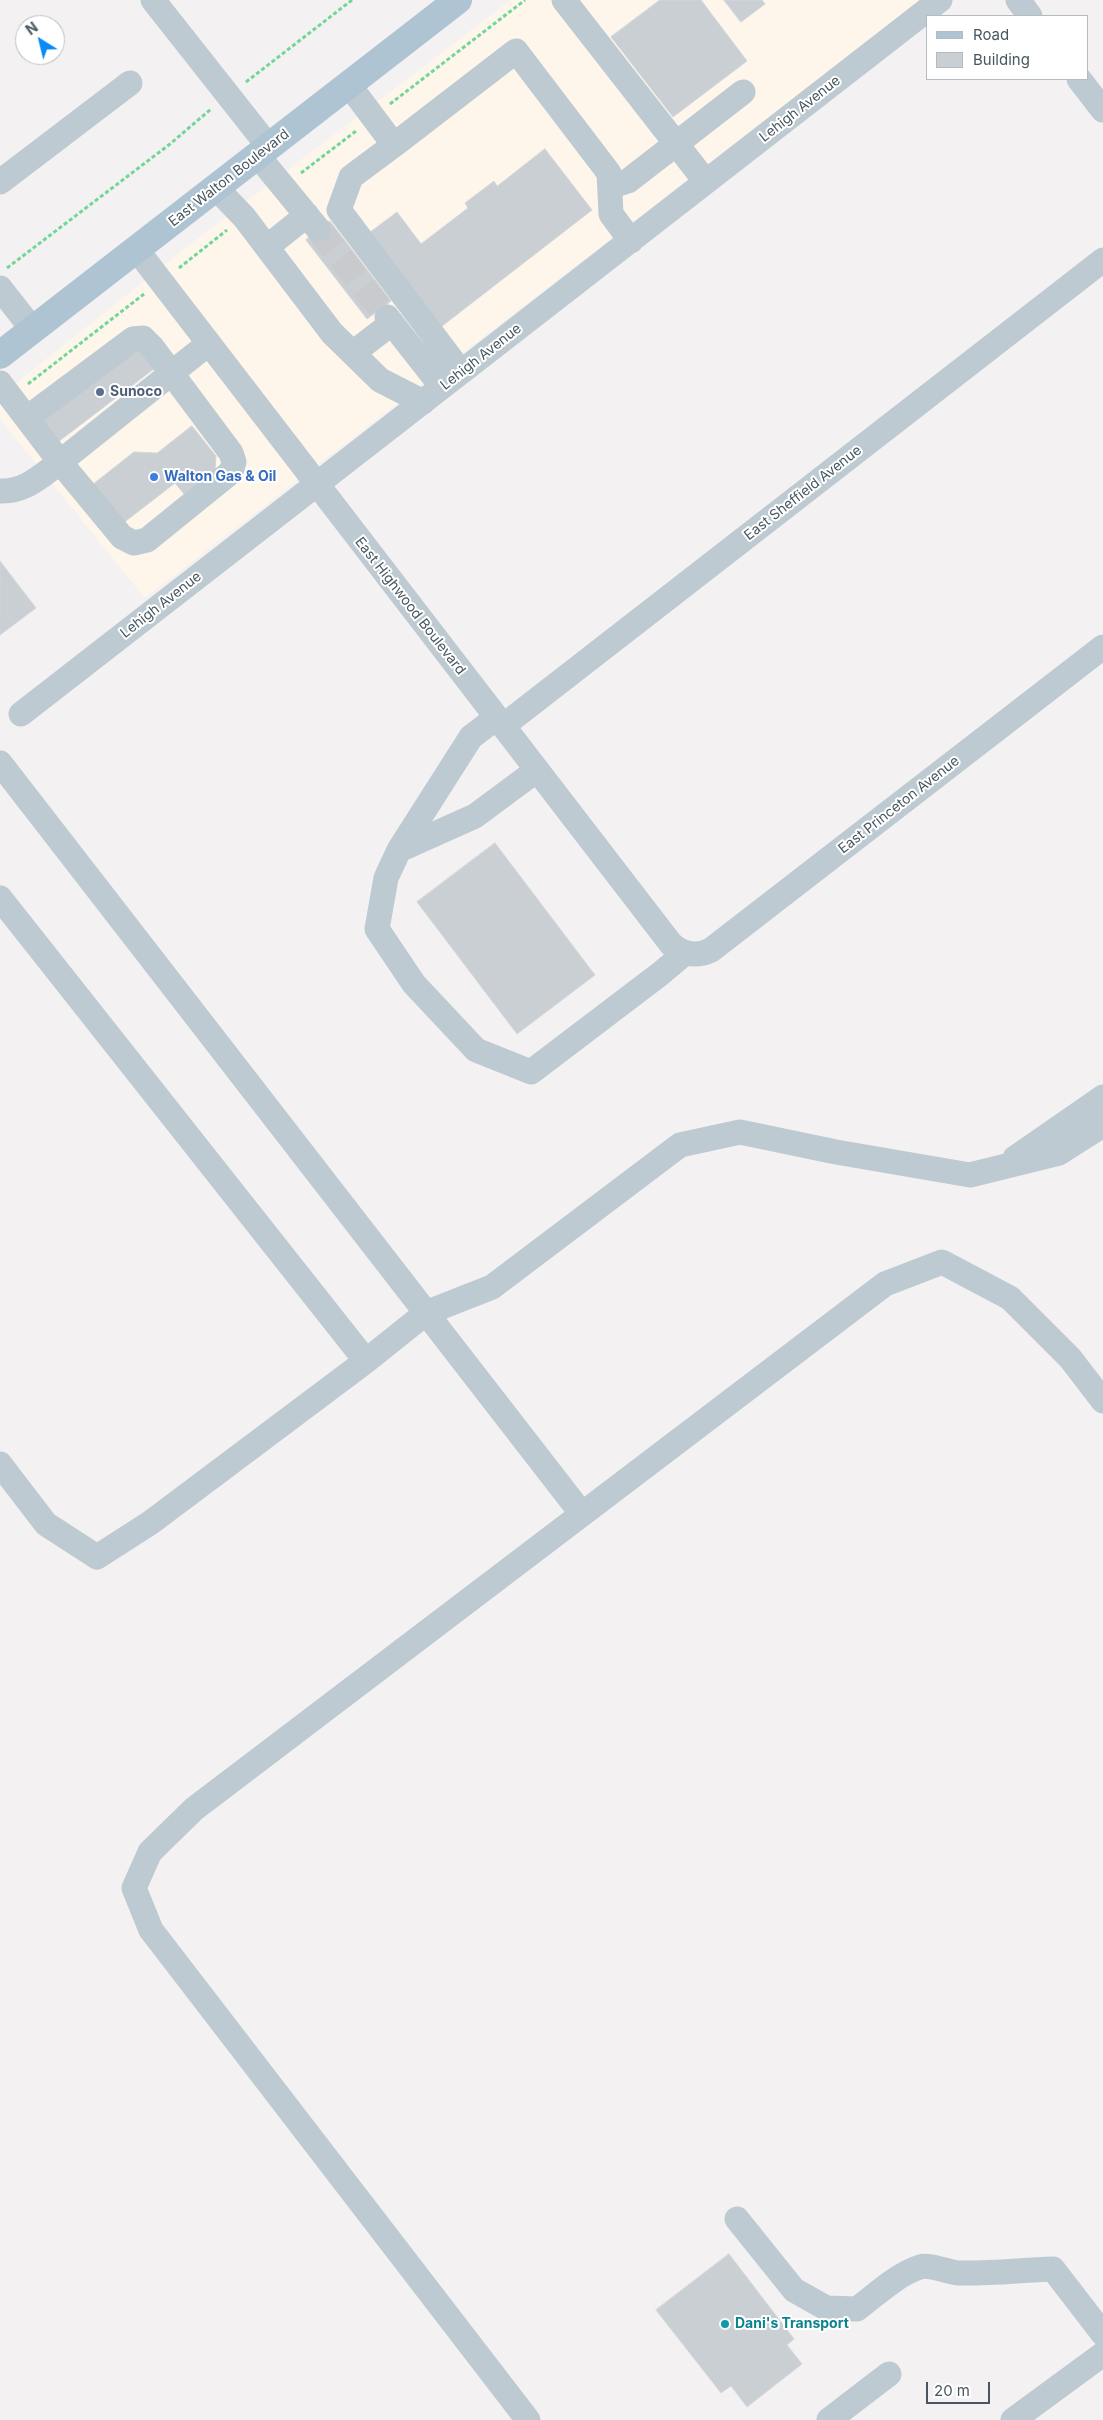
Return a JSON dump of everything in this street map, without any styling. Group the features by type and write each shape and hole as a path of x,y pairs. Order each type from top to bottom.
{"main road":[{"name":"East Walton Boulevard","path":"0,355 458,0"}],"street":[{"path":"153,0 228,96 312,222 267,246"},
{"path":"564,0 706,182"},
{"name":"Lehigh Avenue","path":"21,714 940,0"},
{"path":"1018,0 1029,15"},
{"path":"452,379 339,210 350,177 516,51 609,173 611,214 631,241"},
{"path":"1079,80 1103,110"},
{"path":"0,182 130,83"},
{"path":"349,85 394,144"},
{"path":"610,187 628,181 743,92"},
{"path":"216,188 244,217 332,333 380,380 423,402"},
{"name":"East Highwood Boulevard","path":"136,250 671,944 687,953"},
{"name":"East Sheffield Avenue","path":"687,953 531,1072 476,1050 414,984 377,929 386,878 399,850 471,737 500,722 1103,260"},
{"path":"0,288 33,330"},
{"path":"353,353 390,320 452,379"},
{"path":"0,383 60,462 122,537 134,543 146,540 231,472 234,462 231,453 172,373 143,338 133,339 27,418"},
{"path":"0,491 9,492 26,487 208,344"},
{"name":"East Princeton Avenue","path":"687,953 701,954 711,950 1103,647"},
{"path":"0,763 582,1514"},
{"path":"399,850 475,816 537,770"},
{"path":"0,898 366,1361"},
{"path":"1003,1167 1103,1096"},
{"path":"0,1464 46,1524 97,1557 150,1523 366,1361 426,1313 492,1287 680,1145 740,1132 836,1152 970,1175 1060,1153 1103,1125"},
{"path":"528,2420 151,1930 134,1888 150,1852 194,1809 885,1284 942,1262 1010,1298 1070,1358 1103,1401"},
{"path":"737,2219 794,2290 826,2308 857,2310 899,2276 923,2266 952,2272 984,2274 1017,2270 1053,2269 1103,2334"},
{"path":"1013,2420 1103,2354"},
{"path":"829,2420 889,2374"}],"path":[{"path":"0,273 170,144 228,96 352,0"}],"shaded area":[{"path":"511,0 920,0 145,598 0,419 0,396 197,239"}],"building":[{"path":"660,0 701,0 747,61 673,117 611,37"},
{"path":"724,0 762,0 765,4 741,22"},
{"path":"545,149 592,210 437,330 365,236 397,212 421,244 468,208 465,203 494,181 497,186"},
{"path":"330,221 391,301 367,319 306,240"},
{"name":"Sunoco","path":"141,343 159,365 58,442 41,420"},
{"name":"Walton Gas & Oil","path":"192,426 216,456 215,470 184,494 175,483 122,524 92,485 134,452 157,453"},
{"path":"0,561 36,608 0,635"},
{"path":"495,843 595,975 517,1034 417,902"},
{"name":"Dani's Transport","path":"729,2254 794,2339 787,2345 802,2364 747,2407 731,2386 721,2393 656,2310"}],"tunnel":[{"path":"318,229 387,317"}],"place":[{"name":"Sunoco","path":"100,392"},
{"name":"Walton Gas & Oil","path":"154,477"},
{"name":"Dani's Transport","path":"725,2324"}]}
